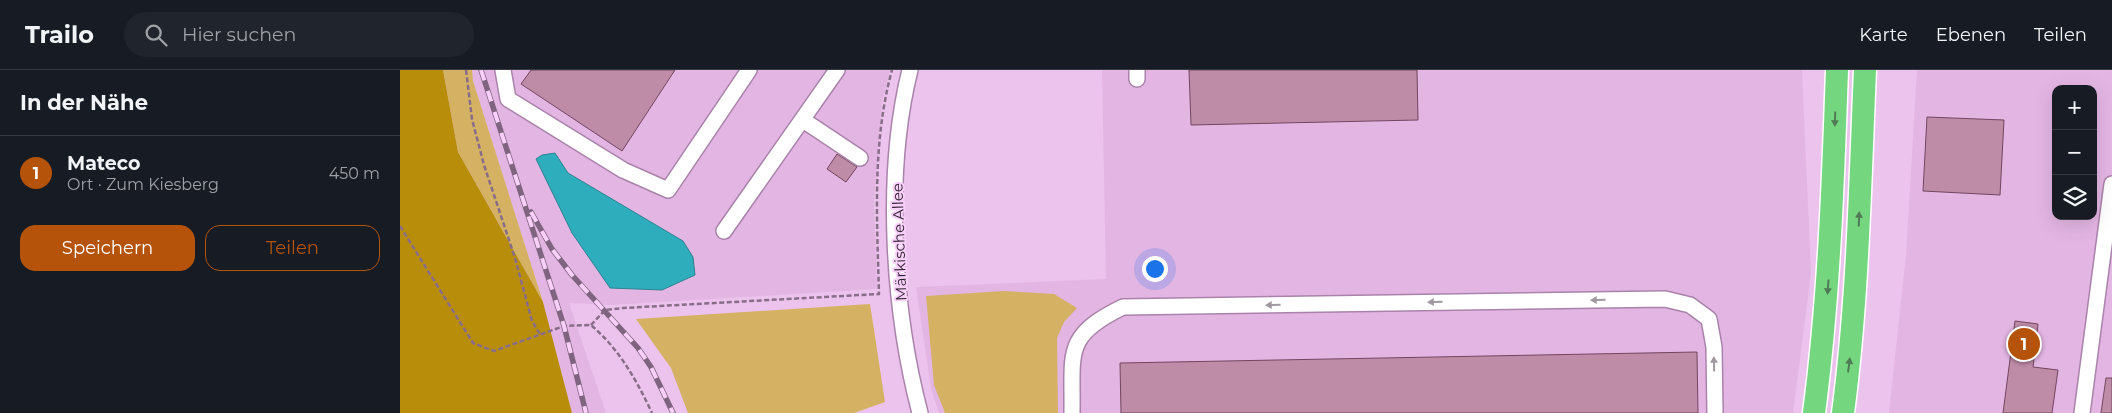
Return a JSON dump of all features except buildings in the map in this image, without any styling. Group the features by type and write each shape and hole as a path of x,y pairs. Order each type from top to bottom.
{"highway":[{"path":"1814,413 1824,339 1832,238 1837,70"},
{"path":"1844,413 1855,297 1866,70"}],"street":[{"path":"503,70 508,99 623,170 668,190 749,70"},
{"path":"724,231 837,70"},
{"name":"Märkische Allee","path":"910,70 901,121 895,204 898,287 913,386 920,413"},
{"path":"803,120 860,158"},
{"path":"2082,413 2112,184"},
{"path":"1072,413 1073,356 1079,337 1097,320 1123,307 1665,299 1690,305 1710,319 1714,347 1715,413"}],"path":[{"path":"466,70 472,119 484,165 515,258 532,321 540,334"},
{"path":"400,226 473,343 494,351 564,326 591,325 606,338 622,357 652,413"},
{"path":"591,325 605,310 623,308 879,294"}],"shaded area":[{"path":"400,70 443,70 458,152 543,302 572,413 400,413"},
{"path":"443,70 472,70 473,81 543,302 458,152"},
{"path":"472,70 890,70 882,102 874,201 877,289 610,305 569,303 606,413 572,413 543,302 473,81"},
{"path":"1102,70 1802,70 1811,273 1793,413 939,413 931,389 916,287 1106,279"},
{"path":"1917,70 2112,70 2112,413 1889,413 1906,255"},
{"path":"555,153 568,173 683,241 693,257 695,275 662,290 610,288 572,233 536,159 542,155"},
{"path":"1004,291 1054,294 1077,308 1064,322 1057,338 1058,413 945,413 934,385 926,296"},
{"path":"870,304 885,402 854,413 688,413 671,368 636,319"}],"railway":[{"path":"481,70 564,326 586,413"},
{"path":"531,212 552,249 572,275 638,348 651,367 673,413"}],"place":[{"name":"Mateco","path":"2024,344"}]}
